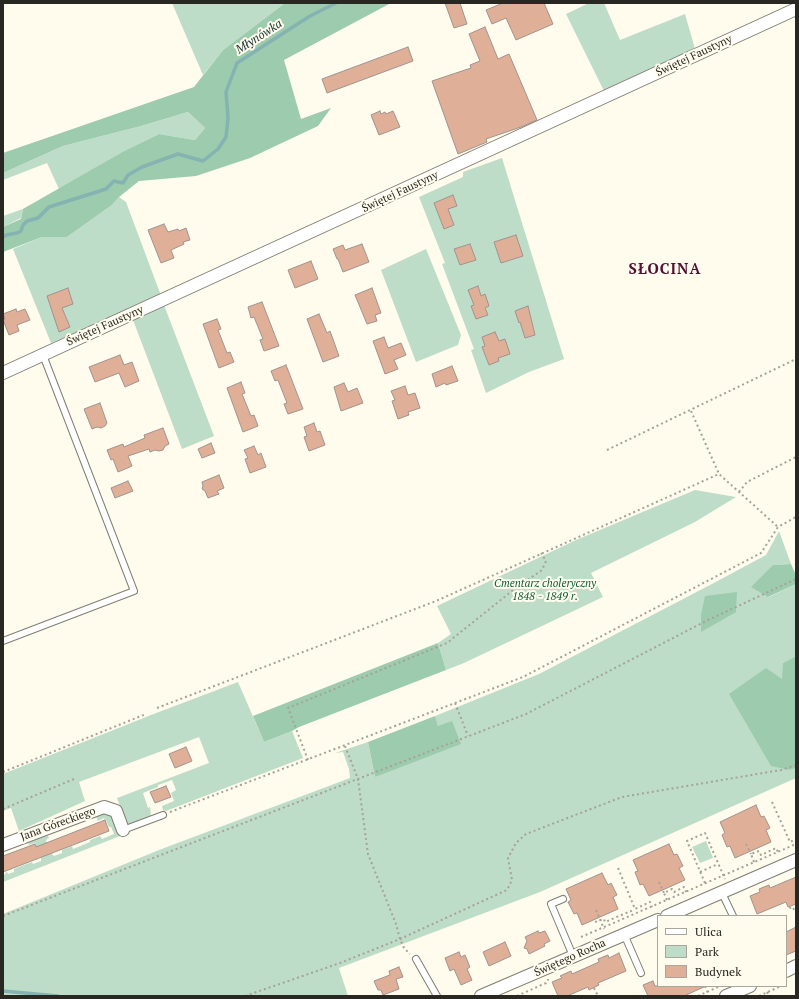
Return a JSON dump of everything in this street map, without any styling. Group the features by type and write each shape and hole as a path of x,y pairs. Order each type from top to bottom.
{"street":[{"name":"Świętej Faustyny","path":"3,373 796,9"},
{"name":"Jana Góreckiego","path":"3,845 104,807 116,811 123,830"},
{"path":"669,915 796,860"},
{"name":"Świętego Rocha","path":"481,996 657,920"},
{"path":"726,996 748,987"}],"lane":[{"path":"3,641 134,590 43,355"},
{"path":"123,830 163,815"},
{"path":"726,891 733,915"},
{"path":"563,899 551,904 573,956"},
{"path":"624,934 640,973"},
{"path":"416,959 437,996"}],"path":[{"path":"607,450 796,359"},
{"path":"690,410 719,474 778,527"},
{"path":"739,492 747,482 796,458"},
{"path":"157,708 436,601 719,474"},
{"path":"163,815 523,677 761,553 778,527 796,517"},
{"path":"308,760 288,708 447,643 512,591 542,570 546,562 541,553"},
{"path":"3,916 526,714 706,621 796,579"},
{"path":"455,703 468,736"},
{"path":"3,772 146,714"},
{"path":"345,746 358,779 368,854 404,948 416,959"},
{"path":"245,996 340,963 400,939 507,890 512,880 508,858 516,843 526,834 622,797 781,770 796,765"},
{"path":"3,809 74,779"},
{"path":"772,802 791,846"},
{"path":"705,883 687,841 705,833 723,875 726,891"},
{"path":"790,842 796,839"},
{"path":"746,844 754,862"},
{"path":"581,937 796,844"},
{"path":"751,854 759,851 761,854 776,848 778,852"},
{"path":"700,872 718,864"},
{"path":"618,868 635,909"},
{"path":"659,882 666,898"},
{"path":"664,892 672,889 674,892 684,888 686,892"},
{"path":"595,922 604,919 605,922 650,902 652,906"},
{"path":"790,907 791,910 796,908"},
{"path":"596,910 602,926"},
{"path":"631,911 633,915"},
{"path":"705,987 709,996"},
{"path":"698,996 719,987"},
{"path":"758,996 778,987"},
{"path":"594,988 598,996"},
{"path":"768,992 769,996"}],"green space":[{"path":"172,3 285,3 223,50 203,75"},
{"path":"285,3 391,3 284,60 301,119 331,108 318,126 250,158 196,176 139,181 119,197 112,205 67,237 42,237 3,252 3,227 21,219 23,209 124,151 159,134 195,140 205,128 188,112 63,146 3,173 3,153 194,87 223,50"},
{"path":"589,3 604,3 620,40 685,14 695,49 604,91 566,14"},
{"path":"188,112 205,128 195,140 159,134 124,151 59,189 47,163 3,180 3,173 63,146"},
{"path":"502,158 564,359 529,372 486,393 471,350 474,349 442,264 445,263 419,197 463,177 463,172"},
{"path":"119,197 126,202 160,293 158,297 51,343 13,249 42,237 67,237 112,205"},
{"path":"23,209 21,218 3,227 3,216"},
{"path":"426,249 461,335 458,345 416,362 381,270"},
{"path":"164,305 214,436 182,449 133,320"},
{"name":"Cmentarz choleryczny 1848 - 1849 r.","path":"695,490 736,497 695,522 591,573 603,597 464,663 446,670 438,643 451,634 437,606 576,540"},
{"path":"779,531 791,564 773,565 769,597 796,584 796,656 783,663 790,770 796,768 796,778 540,892 339,968 348,996 3,996 3,914 159,850 350,778 349,769 343,752 335,753 368,742 375,777 438,727 435,716 539,674 766,555"},
{"path":"791,564 796,575 796,584 768,597 751,587 773,565"},
{"path":"737,592 736,612 701,632 701,615 705,596"},
{"path":"438,643 446,670 264,742 253,716"},
{"path":"796,656 796,768 790,770 771,766 729,694 766,668 782,679 783,663"},
{"path":"238,682 264,742 292,731 303,758 166,811 163,810 162,806 174,801 171,793 176,790 172,780 158,785 158,787 143,793 148,808 150,807 151,816 127,825 117,798 209,763 199,737 79,782 85,801 19,831 11,808 3,811 3,774"},
{"path":"435,716 438,726 452,721 461,744 375,777 368,742"},
{"path":"101,811 112,816 120,836 3,882 3,875 6,874 5,873 7,872 8,874 14,872 14,869 32,862 33,864 41,861 35,843 29,845 27,840 47,834 49,838 46,841 54,856 62,853 62,850 72,846 73,849 100,836 102,839 114,834 104,818 98,821 95,814"},
{"path":"706,841 713,858 700,863 692,847"}],"building":[{"path":"445,3 460,3 467,24 454,28"},
{"path":"503,3 544,3 553,24 516,40 506,18 492,24 486,10"},
{"path":"485,27 498,59 509,54 537,120 486,139 487,142 458,154 432,81 471,68 470,65 480,61 469,34"},
{"path":"408,47 413,61 327,93 322,79"},
{"path":"380,111 381,114 385,112 386,114 393,111 400,127 379,135 371,115"},
{"path":"453,195 457,206 448,209 454,225 444,229 434,203"},
{"path":"164,224 168,232 178,229 179,231 186,228 190,240 183,242 184,244 171,250 174,258 161,263 148,230"},
{"path":"516,235 523,256 501,263 494,242"},
{"path":"362,244 369,262 343,272 333,249 343,245 345,250"},
{"path":"470,244 476,260 460,265 454,249"},
{"path":"311,261 318,279 295,288 288,270"},
{"path":"478,286 481,296 485,294 489,306 485,308 488,315 476,319 471,306 474,305 468,290"},
{"path":"68,288 73,304 62,308 70,327 59,332 47,296"},
{"path":"372,288 381,313 375,315 377,321 367,324 355,295"},
{"path":"262,302 279,346 264,351 260,340 263,339 254,317 251,318 248,307"},
{"path":"528,306 535,335 525,338 515,311"},
{"path":"16,309 17,312 25,309 30,320 17,325 19,331 9,335 3,320 5,319 3,314"},
{"path":"319,314 327,333 330,331 339,356 323,362 307,319"},
{"path":"217,319 221,329 218,330 227,353 230,352 234,362 219,368 203,324"},
{"path":"495,332 499,341 505,339 510,354 498,358 499,361 489,365 482,347 485,346 482,337"},
{"path":"384,337 388,348 401,343 406,355 394,360 398,369 385,374 373,341"},
{"path":"120,355 124,365 132,362 139,381 125,387 119,373 95,382 89,367"},
{"path":"286,365 303,409 288,414 284,404 287,403 278,380 275,381 271,371"},
{"path":"452,366 458,381 446,385 445,383 436,387 432,374"},
{"path":"241,382 245,393 242,394 251,416 254,415 258,426 243,432 227,388"},
{"path":"344,383 348,392 357,388 363,403 341,411 334,387"},
{"path":"405,386 408,395 415,393 420,408 408,412 409,415 398,419 392,401 395,400 391,391"},
{"path":"100,403 107,423 101,428 97,427 92,429 84,409"},
{"path":"314,423 317,432 320,431 325,445 309,451 304,437 307,436 304,427"},
{"path":"163,428 169,444 165,446 163,450 155,450 150,452 149,449 128,456 132,466 118,472 113,459 111,460 107,450 123,444 124,447 145,438 144,435"},
{"path":"211,443 215,453 202,458 198,449"},
{"path":"254,446 258,455 261,453 266,467 250,473 245,459 248,458 244,450"},
{"path":"219,475 224,488 217,491 219,494 208,498 205,491 202,489 202,482"},
{"path":"128,481 133,491 115,498 111,488"},
{"path":"186,747 192,761 175,768 169,754"},
{"path":"166,786 171,797 155,803 150,792"},
{"path":"756,805 761,817 764,816 770,828 766,830 771,842 735,858 730,846 727,847 722,835 725,833 720,822"},
{"path":"105,820 109,831 3,872 3,856 35,844 36,847"},
{"path":"669,844 674,855 677,854 683,866 679,868 685,880 649,896 643,884 640,885 635,872 638,871 633,860"},
{"path":"602,873 608,885 611,883 617,895 613,897 618,909 582,925 577,913 574,914 568,902 571,900 566,889"},
{"path":"796,877 796,904 788,907 786,902 757,914 750,896 760,892 759,889 769,885 770,888"},
{"path":"796,927 796,951 787,955 787,932"},
{"path":"538,931 539,933 545,931 550,941 544,944 545,946 529,954 527,949 524,948 527,941 525,937"},
{"path":"505,942 511,956 489,966 483,952"},
{"path":"459,952 461,957 465,955 470,967 467,969 472,980 461,985 454,969 450,971 445,958"},
{"path":"619,953 626,971 598,983 599,985 589,990 588,987 567,996 558,996 552,982 562,978 560,976 571,971 572,974 599,962 598,959 608,955 609,958"},
{"path":"399,967 403,977 396,979 399,989 383,995 381,990 378,990 374,981 390,975 389,971"},
{"path":"653,981 657,987 704,987 684,996 648,996 643,985"}],"waterway":[{"name":"Młynówka","path":"3,237 21,231 23,225 27,221 38,218 49,207 106,189 114,181 123,183 128,175 142,167 178,154 203,161 218,149 226,137 228,118 226,92 237,63 310,16 336,3"},
{"path":"3,991 58,996"}],"district":[{"name":"SŁOCINA","path":"665,270"}]}
